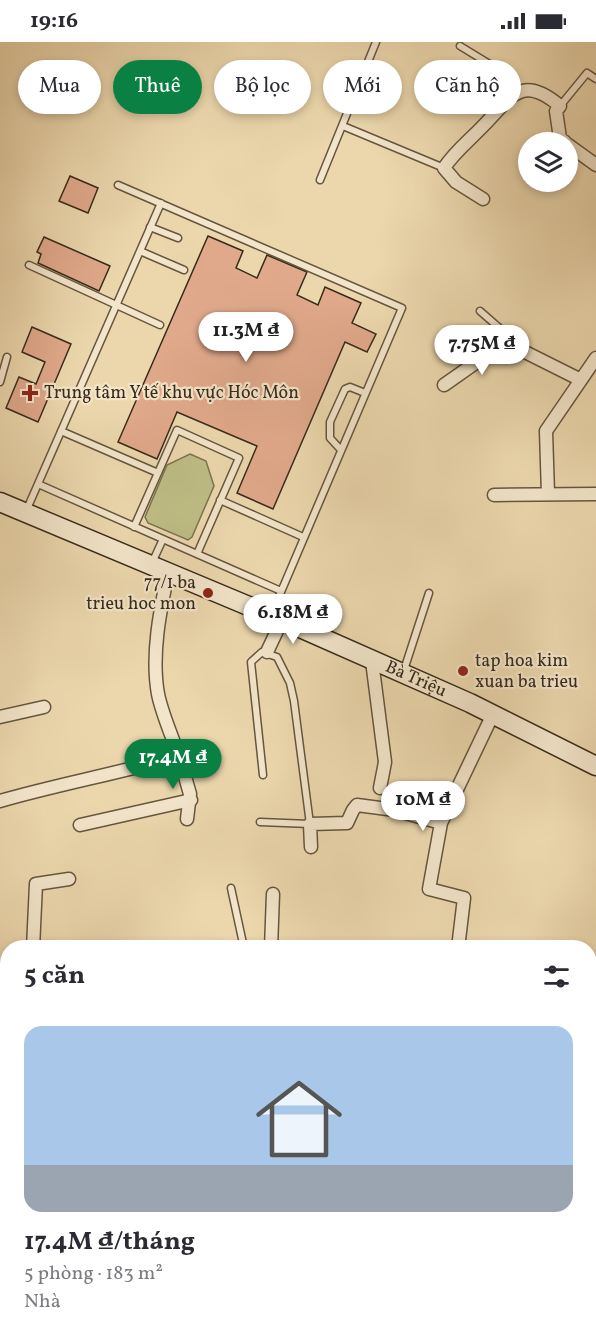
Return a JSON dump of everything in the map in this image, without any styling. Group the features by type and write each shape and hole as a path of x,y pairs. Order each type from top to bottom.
{"street":[{"path":"521,92 537,90 560,106 556,111 559,132"},
{"path":"483,199 456,182 444,168 455,153 493,114"},
{"path":"578,152 596,165"},
{"path":"444,385 511,338 521,350 581,380"},
{"path":"548,494 546,431 596,358"},
{"path":"494,495 596,494"},
{"name":"Bà Triệu","path":"0,502 277,618 594,761"},
{"path":"168,573 160,614 156,659 158,694 191,800 187,819"},
{"path":"267,652 277,618"},
{"path":"372,661 385,762 380,788"},
{"path":"0,717 44,706"},
{"path":"459,940 464,898 429,889 441,823 493,714"},
{"path":"0,801 46,787 130,770 179,756"},
{"path":"80,825 191,800"},
{"path":"311,847 310,824 347,824 352,810 361,805 395,810 441,823"},
{"path":"33,940 36,884 69,879"},
{"path":"271,940 273,894"}],"lane":[{"path":"320,180 376,42"},
{"path":"460,46 483,60"},
{"path":"560,106 587,73 596,79"},
{"path":"343,126 444,168"},
{"path":"118,185 402,308 281,591 277,618"},
{"path":"25,513 161,202"},
{"path":"150,226 178,238"},
{"path":"140,251 184,270"},
{"path":"28,266 160,325"},
{"path":"480,311 511,338"},
{"path":"0,382 7,357"},
{"path":"341,450 330,438 330,422 345,389 350,387 365,393"},
{"path":"134,526 177,430 239,458 197,554"},
{"path":"61,431 158,473"},
{"path":"38,484 281,591"},
{"path":"220,500 303,537"},
{"path":"151,566 163,539"},
{"path":"402,674 429,593"},
{"path":"260,822 310,824 290,683 277,657 267,652 261,652 251,663 263,775"},
{"path":"231,888 242,940"}],"shaded area":[{"path":"190,454 206,461 214,486 192,537 188,540 148,523 145,517 167,465"}],"building":[{"path":"70,176 98,188 88,213 59,201"},
{"path":"208,236 243,251 236,268 257,278 267,255 307,272 297,295 318,305 325,287 361,303 352,323 376,334 367,352 345,342 273,509 237,493 257,446 177,412 157,459 118,442"},
{"path":"44,237 110,266 99,291 38,263 41,254 37,252"},
{"path":"32,327 71,344 38,422 6,408 19,377 36,384 45,362 22,352"}],"place":[{"name":"Trung tâm Y tế khu vực Hóc Môn","path":"30,393"},
{"name":"77/1 ba trieu hoc mon","path":"208,593"},
{"name":"tap hoa kim xuan ba trieu","path":"463,671"}]}
